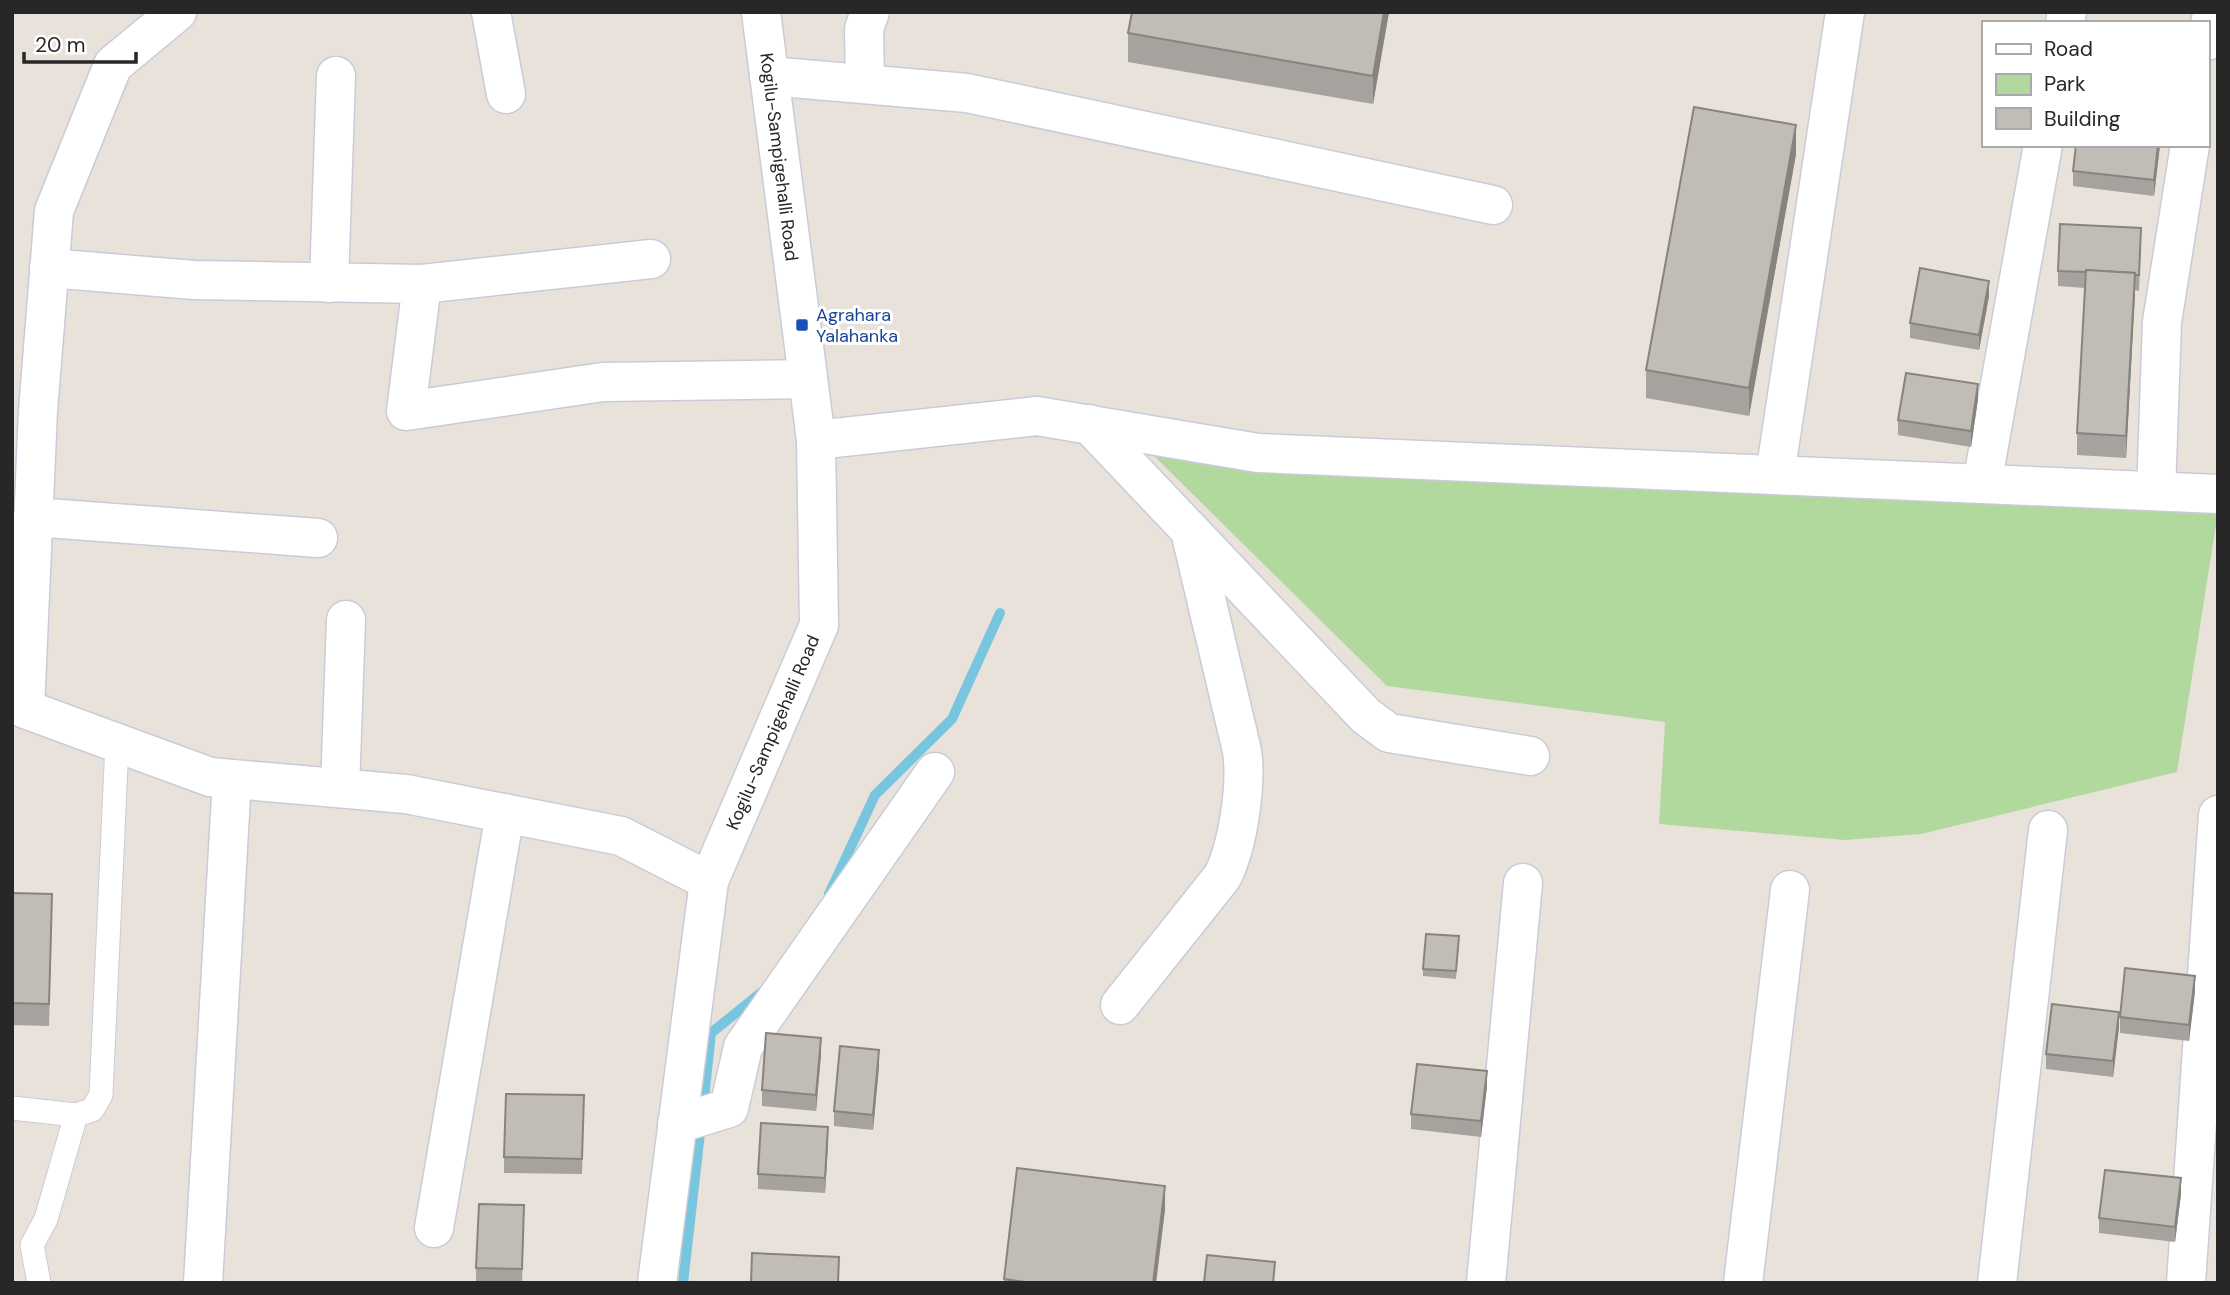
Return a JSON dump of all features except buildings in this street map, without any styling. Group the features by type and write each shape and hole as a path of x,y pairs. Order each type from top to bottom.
{"street":[{"path":"177,12 113,65 54,211 38,411 33,517 19,674 25,709 210,778 406,794 621,836 709,881"},
{"path":"491,12 506,94"},
{"name":"Kogilu-Sampigehalli Road","path":"657,1283 709,881 819,625 816,440 761,12"},
{"path":"865,84 864,29 870,12"},
{"path":"1775,475 1845,12"},
{"path":"329,282 337,76"},
{"path":"769,76 967,93 1493,205"},
{"path":"1982,484 2043,147"},
{"path":"2156,491 2163,312 2190,147"},
{"path":"49,268 194,280 422,284 651,259"},
{"path":"422,284 406,411 603,382 808,379"},
{"path":"816,440 1037,416 1258,453 2218,494"},
{"path":"1089,424 1366,716 1389,733 1530,756"},
{"path":"33,517 318,538"},
{"path":"1120,1005 1222,877 1229,864 1245,784 1242,751 1190,530"},
{"path":"340,788 346,620"},
{"path":"677,1124 729,1108 743,1047 935,772"},
{"path":"203,1283 232,779"},
{"path":"434,1228 505,813"},
{"path":"2186,1283 2218,815"},
{"path":"1997,1283 2048,830"},
{"path":"1486,1283 1523,883"},
{"path":"1743,1283 1790,890"}],"lane":[{"path":"12,1108 76,1115 92,1110 101,1095 117,743"},
{"path":"39,1283 32,1245 46,1219 76,1115"}],"green space":[{"path":"1153,455 2218,512 2177,772 1921,834 1845,840 1659,824 1665,722 1387,686"}],"waterway":[{"path":"829,894 875,795 952,719 1000,613"},
{"path":"703,1108 711,1033 762,992"},
{"path":"683,1283 701,1124"}],"place":[{"name":"Agrahara Yalahanka","path":"802,325"}]}
